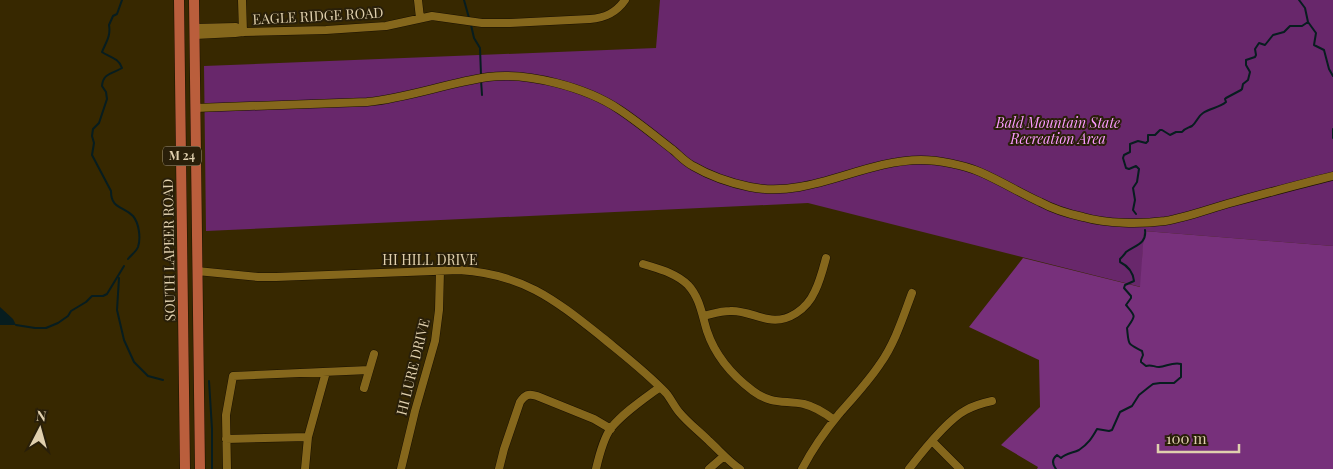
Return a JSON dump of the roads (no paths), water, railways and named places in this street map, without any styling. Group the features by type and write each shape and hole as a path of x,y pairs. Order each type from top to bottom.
{"main road":[{"name":"SOUTH LAPEER ROAD","path":"180,0 186,469"},
{"name":"SOUTH LAPEER ROAD","path":"194,0 200,469"},
{"path":"180,31 188,36 195,32"},
{"path":"180,84 188,82 195,88"},
{"path":"184,345 191,351 198,350"}],"street":[{"path":"242,0 243,32"},
{"path":"418,0 420,18"},
{"name":"EAGLE RIDGE ROAD","path":"195,32 235,33 371,27 392,25 432,16 482,22 510,23 590,20 608,16 616,11 625,0"},
{"path":"196,108 388,100 490,77 516,77 562,84 590,94 617,108 637,122 692,166 722,179 752,187 800,188 887,163 919,160 940,161 979,171 1043,204 1084,218 1104,221 1164,221 1333,176"},
{"path":"703,316 730,311 780,320 795,314 808,303 815,292 826,258"},
{"path":"643,264 664,270 688,286 699,302 707,330 717,353 735,375 752,391 768,400 814,407 826,413 834,420"},
{"name":"HI HILL DRIVE","path":"198,270 258,277 476,271 495,274 516,281 559,304 646,373 671,399 677,410 693,427 740,469"},
{"name":"HI LURE DRIVE","path":"401,469 412,420 435,341 439,310 440,271"},
{"path":"802,469 834,420 882,363 912,293"},
{"path":"364,388 374,354"},
{"path":"226,469 226,415 233,376 369,370"},
{"path":"305,469 308,437 326,372"},
{"path":"596,469 602,448 611,428 660,387"},
{"path":"499,469 520,402 525,395 537,396 594,419 611,428"},
{"path":"909,469 944,428 964,411 976,405 992,401"},
{"path":"226,439 308,437"},
{"path":"932,441 960,469"},
{"path":"709,469 724,456"}],"water":[{"path":"0,307 13,319 16,325 0,325"}],"waterway":[{"path":"122,0 117,14 113,16 109,25 109,36 102,52 116,60 122,68 109,74 104,79 102,86 106,92 107,99 99,123 93,129 94,143 92,155 111,191 113,201 133,216 137,223 139,243 128,259"},
{"path":"464,0 469,18"},
{"path":"1299,0 1305,8 1308,22 1316,33 1314,45 1324,50 1333,76"},
{"path":"1136,214 1133,210 1135,200 1133,188 1137,182 1139,169 1136,166 1129,169 1126,168 1123,158 1124,155 1130,152 1130,144 1138,141 1146,143 1148,135 1155,135 1160,130 1170,135 1182,132 1192,126 1201,114 1223,104 1226,102 1226,98 1242,89 1243,84 1248,80 1250,72 1246,65 1246,60 1255,57 1255,49 1259,43 1265,45 1273,35 1284,32 1290,26 1302,26 1308,22"},
{"path":"471,25 474,38 480,48 481,75"},
{"path":"481,80 482,95"},
{"path":"1333,129 1333,138"},
{"path":"1056,469 1053,462 1057,455 1061,458 1079,450 1090,441 1097,429 1112,430 1120,412 1132,406 1139,395 1153,384 1174,383 1181,377 1181,364 1159,367 1146,366 1141,362 1142,351 1131,345 1129,341 1127,328 1134,316 1126,305 1131,296 1124,288 1125,285 1134,281 1128,267 1120,262 1120,259 1126,252 1140,244 1144,238 1145,230"},
{"path":"16,325 46,328 58,323 92,296 107,294 124,266"},
{"path":"119,278 117,310 124,340 134,362 148,376 163,380"},
{"path":"209,381 212,469"}],"park label":[{"name":"Bald Mountain State Recreation Area","path":"1058,132"}]}
